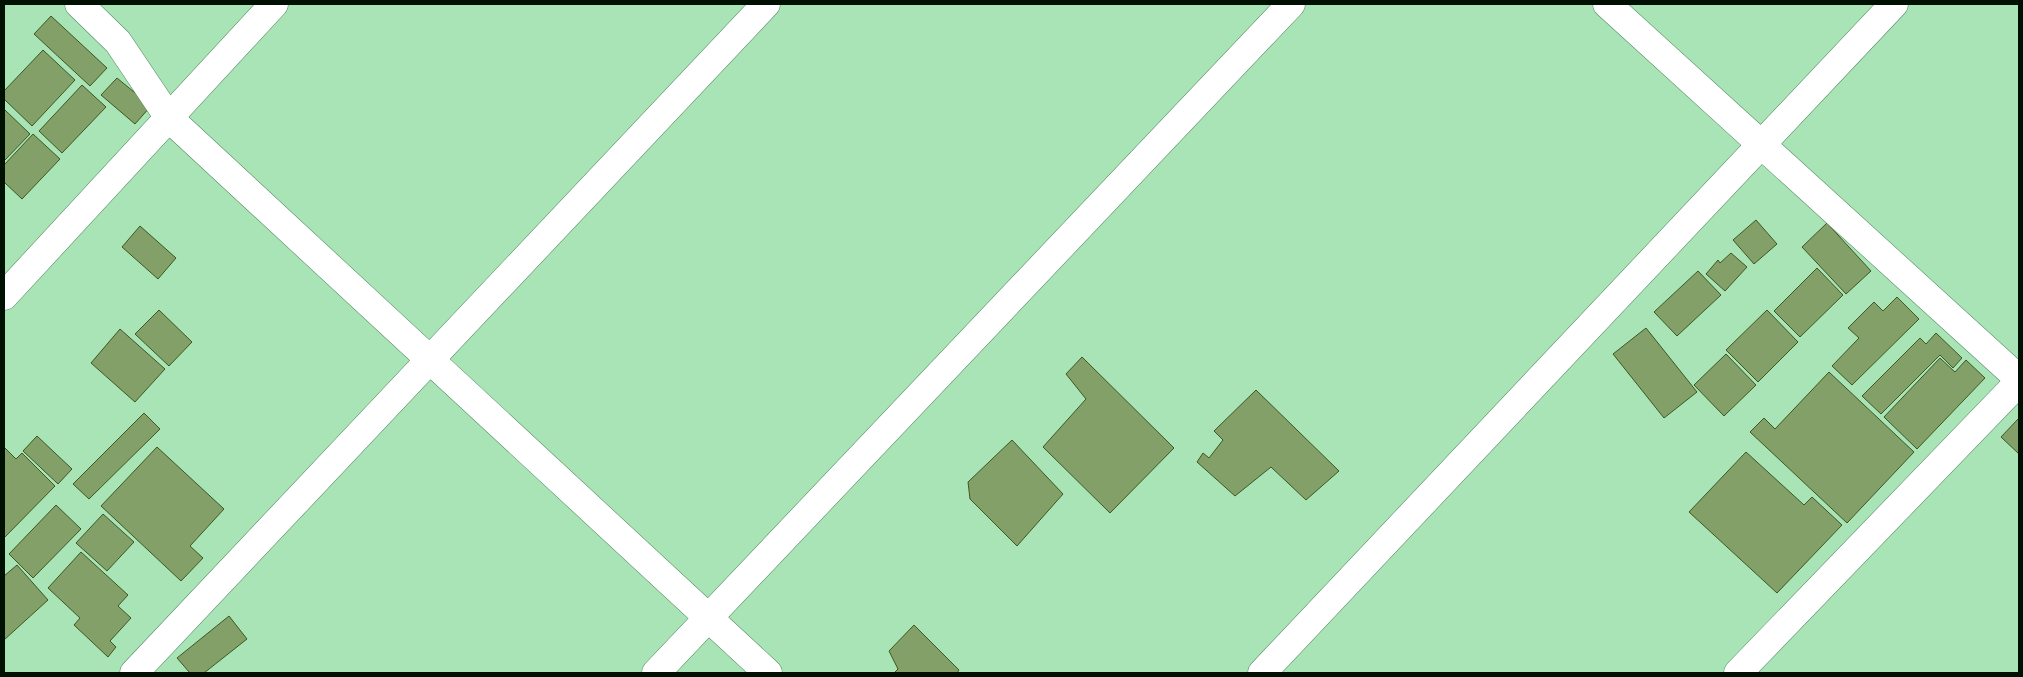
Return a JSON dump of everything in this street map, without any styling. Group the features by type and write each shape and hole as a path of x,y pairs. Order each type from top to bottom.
{"street":[{"path":"78,4 118,42 169,118 768,673"},
{"path":"4,296 274,4"},
{"path":"134,673 766,4"},
{"path":"656,673 1291,4"},
{"path":"1607,4 2019,380 1738,673"},
{"path":"1262,673 1894,4"}],"building":[{"path":"51,16 107,68 90,86 34,34"},
{"path":"43,50 75,80 32,126 4,99 4,91"},
{"path":"117,78 151,106 135,124 101,95"},
{"path":"82,85 106,107 62,153 39,131"},
{"path":"5,110 30,134 4,161 4,112"},
{"path":"33,134 60,159 22,199 4,182 4,165"},
{"path":"1756,220 1777,244 1754,264 1733,240"},
{"path":"1827,223 1871,271 1846,294 1802,247"},
{"path":"140,226 176,258 158,279 122,247"},
{"path":"1731,253 1747,267 1725,291 1706,274 1718,260 1720,263"},
{"path":"1817,268 1843,295 1800,337 1774,311"},
{"path":"1698,271 1721,295 1677,336 1654,312"},
{"path":"1897,297 1919,319 1852,385 1832,366 1859,338 1848,328 1874,302 1883,311"},
{"path":"159,310 192,342 169,366 135,334"},
{"path":"1767,310 1798,342 1758,382 1726,350"},
{"path":"1646,328 1697,392 1664,418 1613,354"},
{"path":"120,329 165,369 135,402 91,363"},
{"path":"1936,333 1962,358 1953,368 1940,355 1881,414 1862,396 1920,338 1926,344"},
{"path":"1726,354 1756,385 1724,416 1694,385"},
{"path":"1082,357 1174,448 1110,513 1043,447 1086,399 1066,374"},
{"path":"1940,358 1955,372 1966,360 1985,378 1917,449 1884,417"},
{"path":"1829,372 1914,452 1847,523 1750,432 1764,418 1775,429"},
{"path":"1256,390 1339,471 1306,500 1271,467 1235,496 1197,462 1203,453 1209,458 1223,440 1214,431"},
{"path":"144,413 160,429 89,499 73,484"},
{"path":"2019,418 2019,454 2001,437"},
{"path":"37,436 72,469 58,484 23,451"},
{"path":"1012,440 1063,494 1017,546 970,499 968,482"},
{"path":"4,447 16,459 22,453 55,486 4,538"},
{"path":"157,447 224,509 190,546 203,558 181,581 101,506"},
{"path":"1746,452 1804,505 1812,497 1842,525 1777,593 1689,512"},
{"path":"56,505 81,529 33,578 9,554"},
{"path":"103,514 134,542 107,571 76,543"},
{"path":"81,552 128,595 118,606 131,618 110,641 116,647 108,657 74,625 80,618 48,588"},
{"path":"17,565 48,600 4,640 4,576"},
{"path":"229,616 247,639 204,673 190,673 177,658"},
{"path":"914,625 959,670 957,673 894,673 898,669 889,651"}]}
